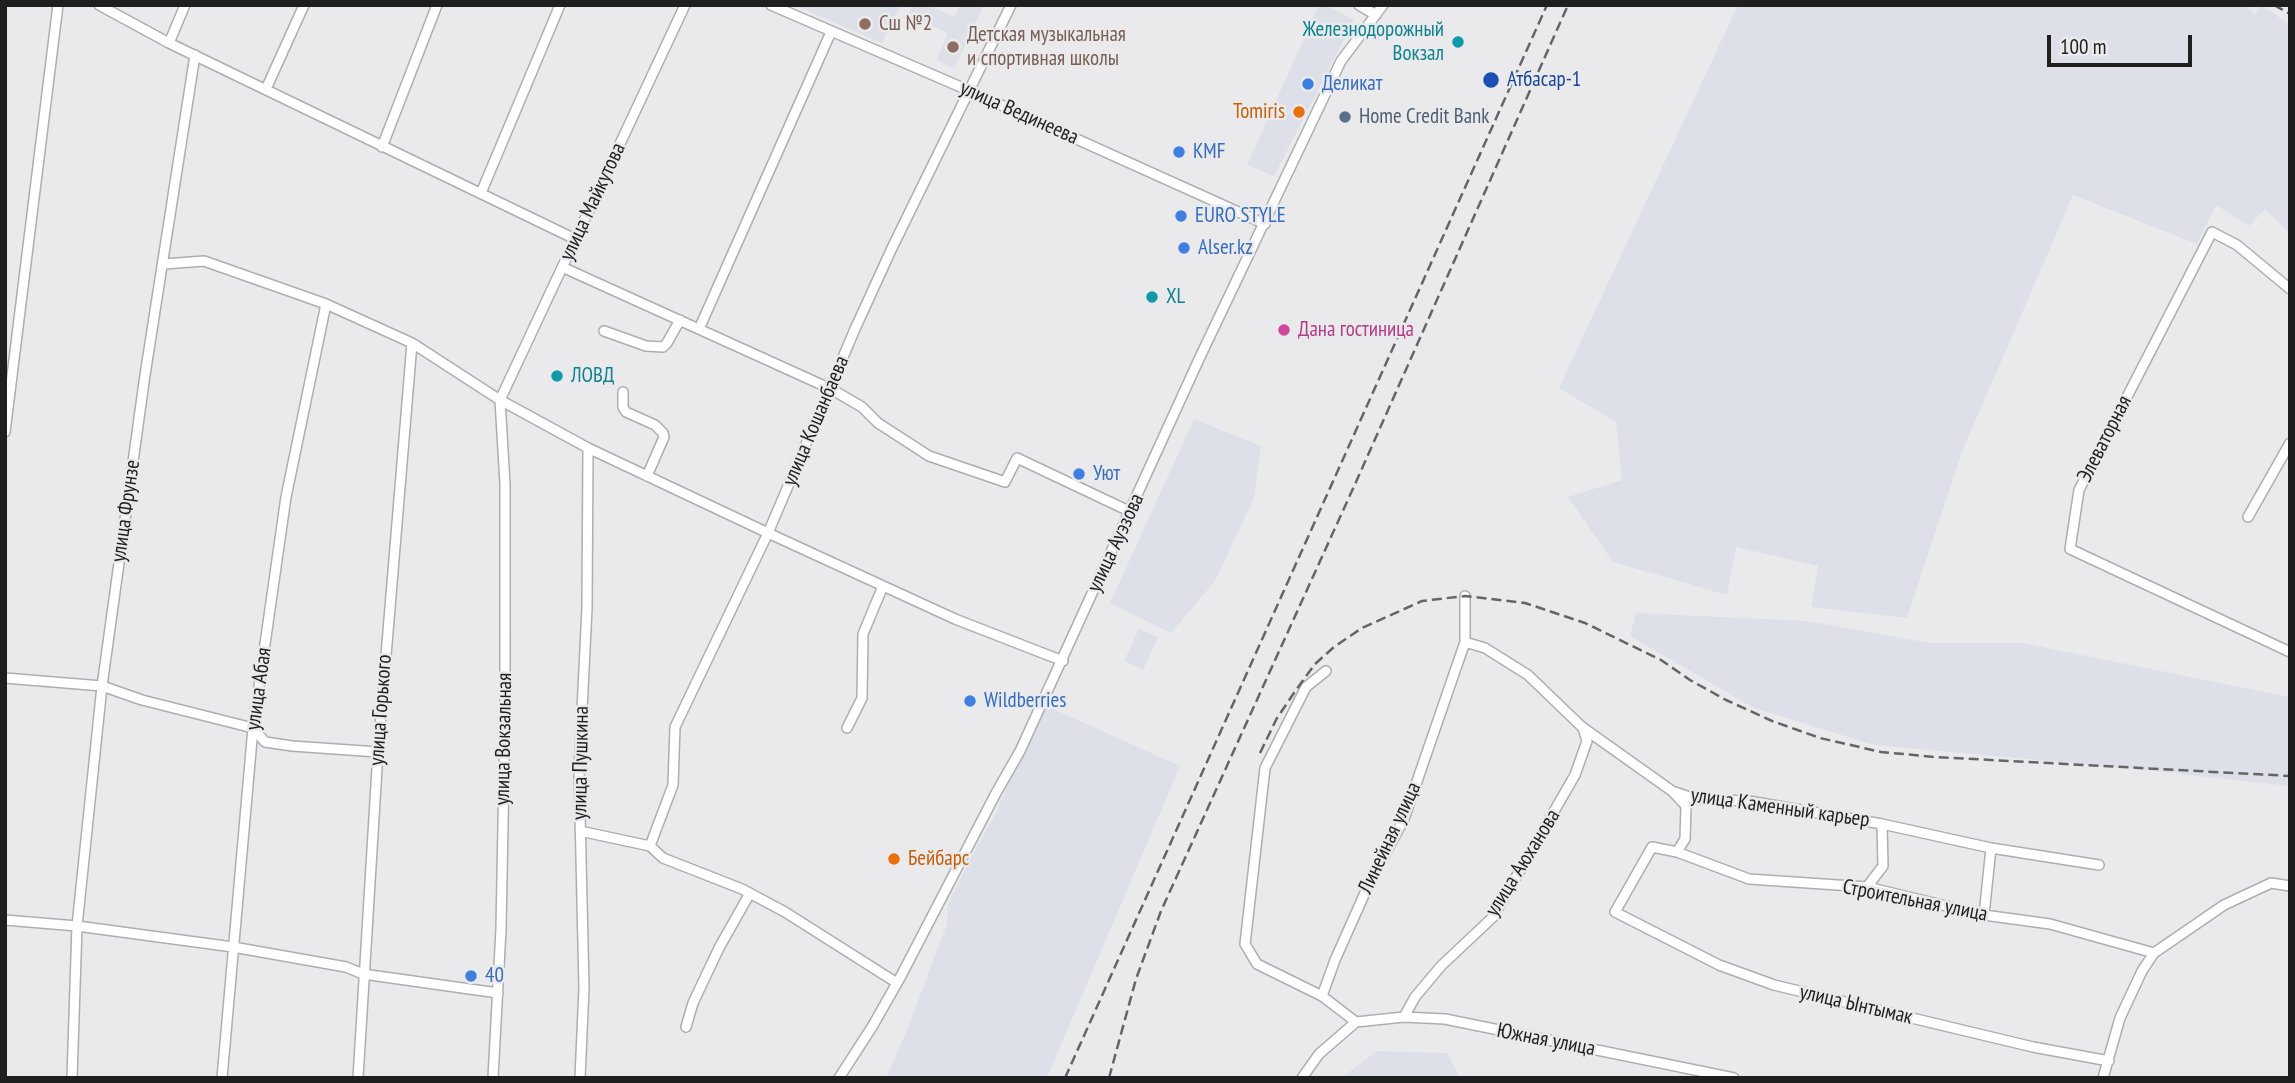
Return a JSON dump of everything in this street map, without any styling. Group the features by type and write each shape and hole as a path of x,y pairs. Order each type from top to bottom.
{"street":[{"path":"5,432 58,5"},
{"path":"99,5 169,43 575,239"},
{"path":"169,43 186,5"},
{"path":"266,89 304,5"},
{"path":"382,146 437,5"},
{"path":"481,193 560,5"},
{"name":"улица Майкутова","path":"500,400 685,5"},
{"name":"улица Вединеева","path":"771,5 1265,224"},
{"name":"улица Кошанбаева","path":"650,846 673,785 675,727 768,533 865,306 1011,5"},
{"path":"1359,5 1376,15"},
{"name":"улица Ауэзова","path":"839,1078 897,983 1020,751 1063,662 1200,357 1341,61 1383,5"},
{"path":"699,329 831,32"},
{"name":"улица Фрунзе","path":"72,1078 77,926 102,687 145,375 195,55"},
{"name":"Элеваторная","path":"2290,289 2237,245 2212,232 2079,490 2070,549 2290,652"},
{"path":"164,264 204,261 326,304 412,343 500,400 588,448 955,619 1063,662"},
{"path":"562,267 831,389 862,407 878,423 929,456 1004,482 1017,458 1130,512"},
{"name":"улица Абая","path":"222,1078 253,728 286,497 326,304"},
{"path":"604,331 646,346 663,347 680,320"},
{"name":"улица Горького","path":"358,1078 378,752 412,343"},
{"path":"623,392 623,407 626,412 655,425 663,433 664,437 647,476"},
{"name":"улица Вокзальная","path":"493,1078 501,929 505,720 505,484 500,400"},
{"path":"2248,517 2290,443"},
{"name":"улица Пушкина","path":"580,1078 584,988 579,771 587,608 588,448"},
{"path":"847,728 862,698 863,634 883,586"},
{"name":"Линейная улица","path":"1322,996 1368,886 1404,819 1465,642 1465,596"},
{"name":"улица Каменный карьер","path":"1465,642 1485,648 1528,675 1582,727 1672,790 1695,799 1749,801 1882,824 1991,848 2099,865"},
{"path":"1302,1078 1319,1054 1356,1022 1322,996 1257,964 1245,944 1265,768 1306,687 1326,671"},
{"path":"5,678 102,687 253,728 265,742 378,752"},
{"name":"улица Аюханова","path":"1404,1017 1415,997 1441,966 1493,917 1575,775 1587,741 1582,727"},
{"path":"1672,790 1686,806 1685,839 1677,852"},
{"path":"1867,887 1882,866 1882,824"},
{"path":"580,831 650,846 663,859 750,893 897,983"},
{"name":"улица Ынтымак","path":"1677,852 1652,847 1615,912 1719,965 1774,985 2033,1048 2109,1061"},
{"path":"1984,915 1991,848"},
{"name":"Строительная улица","path":"1677,852 1749,879 1867,887 1984,915 2050,925 2154,953"},
{"path":"2104,1078 2120,1018 2142,971 2154,953 2224,905 2271,883 2290,886"},
{"path":"686,1027 693,1003 719,948 750,893"},
{"path":"5,920 77,926 233,947 346,967 363,974 498,993"},
{"name":"Южная улица","path":"1356,1022 1404,1017 1445,1019 1734,1078"}],"shaded area":[{"name":"Сш №2","path":"794,5 901,5 882,43"},
{"name":"Детская музыкальная и спортивная школы","path":"912,5 928,5 954,17 960,5 984,5 954,69 936,60 948,33 908,14"},
{"path":"1319,5 1326,5 1354,20 1274,176 1247,165"},
{"path":"1738,5 2244,5 2255,14 2261,5 2290,25 2290,234 2265,209 2249,226 2216,205 2197,244 2073,195 1961,454 1907,618 1811,607 1818,566 1736,547 1727,595 1613,562 1568,497 1622,480 1616,422 1559,388"},
{"path":"1194,419 1261,446 1254,498 1215,581 1171,633 1110,603"},
{"path":"1636,613 1807,621 1930,643 2022,643 2290,697 2290,786 1874,745 1754,708 1630,636"},
{"path":"1139,629 1158,637 1143,670 1124,661"},
{"path":"1042,704 1180,766 1047,1078 886,1078 947,924 948,904 995,815"},
{"path":"1377,1051 1447,1053 1460,1078 1341,1078"}],"railway":[{"path":"1065,1078 1547,5"},
{"path":"1109,1078 1136,979 1161,911 1568,5"},
{"path":"2274,5 2290,14"},
{"path":"1260,753 1277,718 1296,690 1315,664 1334,647 1362,628 1422,601 1465,596 1525,603 1585,623 1661,660 1726,700 1772,721 1820,738 1881,752 2290,776"}],"place":[{"name":"Сш №2","path":"865,24"},
{"name":"Железнодорожный Вокзал","path":"1458,42"},
{"name":"Детская музыкальная и спортивная школы","path":"953,47"},
{"name":"Атбасар-1","path":"1491,80"},
{"name":"Деликат","path":"1308,84"},
{"name":"Tomiris","path":"1299,112"},
{"name":"Home Credit Bank","path":"1345,117"},
{"name":"KMF","path":"1179,152"},
{"name":"EURO STYLE","path":"1181,216"},
{"name":"Alser.kz","path":"1184,248"},
{"name":"XL","path":"1152,297"},
{"name":"Дана гостиница","path":"1284,330"},
{"name":"ЛОВД","path":"557,376"},
{"name":"Уют","path":"1079,474"},
{"name":"Wildberries","path":"970,701"},
{"name":"Бейбарс","path":"894,859"},
{"name":"40","path":"471,976"}]}
